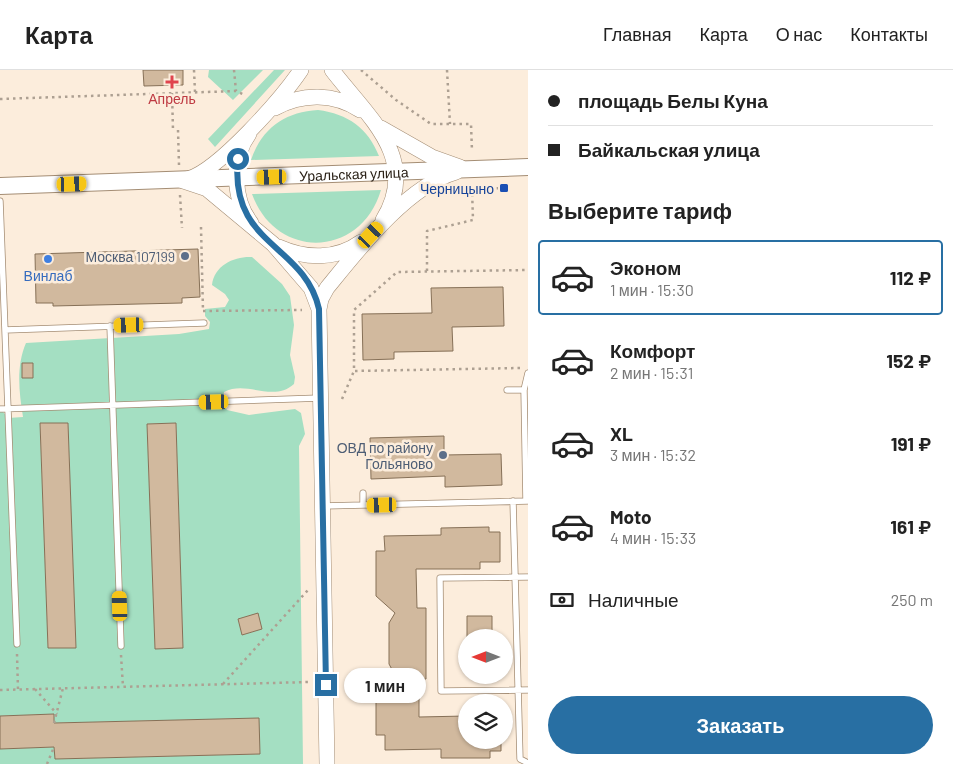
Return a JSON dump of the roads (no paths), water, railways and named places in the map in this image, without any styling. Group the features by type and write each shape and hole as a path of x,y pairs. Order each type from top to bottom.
{"main road":[{"name":"Уральская улица","path":"0,186 528,167"}],"street":[{"path":"301,70 246,138 238,159 236,178 240,201 249,220 311,288 319,309 327,764"},
{"path":"319,309 327,288 375,231 388,211 394,193 396,172 388,142 376,123 332,70"},
{"path":"180,180 207,170 264,116 286,102 304,97 322,96 350,104 376,123 447,164 472,168"},
{"path":"180,180 207,189 268,240 292,253 313,257 334,255 354,247 435,180 472,168"}],"lane":[{"path":"0,201 17,644"},
{"path":"5,330 204,323"},
{"path":"110,326 121,646"},
{"path":"322,506 527,501 524,390 528,373"},
{"path":"507,390 524,390"},
{"path":"0,409 321,398"},
{"path":"363,493 363,505"},
{"path":"514,501 520,759 528,763"},
{"path":"528,576 440,578 441,691 528,690"}],"place":[{"name":"Апрель","path":"172,82"},
{"name":"Черницыно","path":"504,188"},
{"name":"Москва 107199","path":"185,256"},
{"name":"Винлаб","path":"48,259"},
{"name":"ОВД по району Гольяново","path":"443,455"}]}
